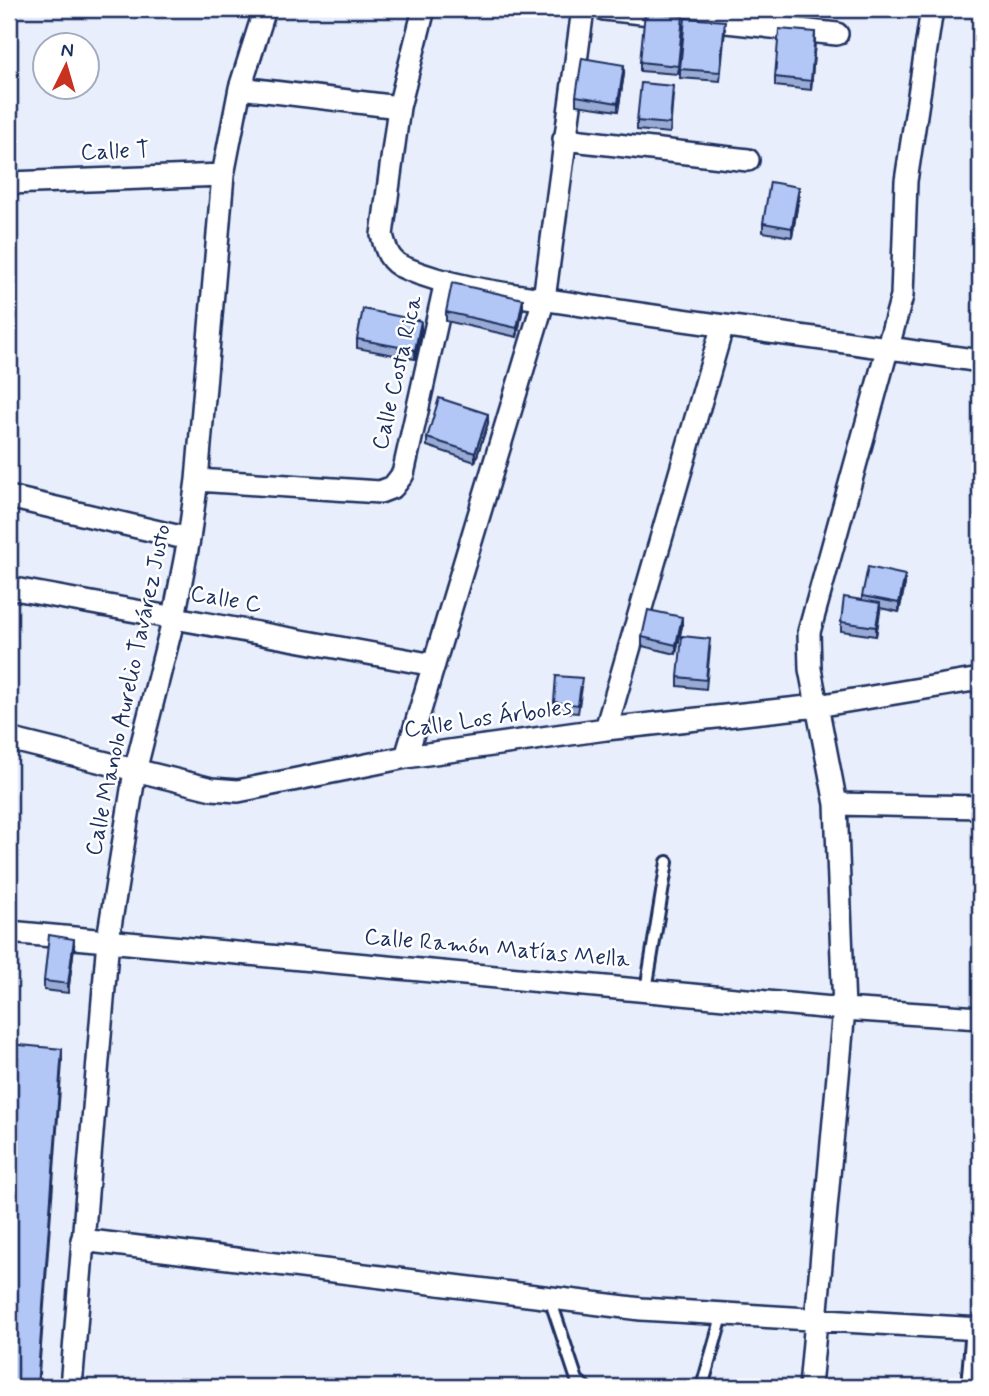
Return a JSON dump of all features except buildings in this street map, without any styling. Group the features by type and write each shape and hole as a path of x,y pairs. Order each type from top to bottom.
{"street":[{"name":"Calle Manolo Aurelio Tavárez Justo","path":"71,1387 108,939 135,771 174,617 189,539 197,480 223,175 240,88 265,9"},
{"path":"424,9 399,107 382,235 388,256 402,268 446,281 722,328 980,361"},
{"path":"406,757 544,299 583,9"},
{"path":"604,9 838,34"},
{"path":"810,1387 844,1009 835,804 810,669 809,632 902,296 906,181 932,9"},
{"path":"240,88 399,107"},
{"path":"564,139 748,160"},
{"name":"Calle T","path":"9,183 223,175"},
{"name":"Calle Costa Rica","path":"197,480 380,492 393,486 403,474 446,281"},
{"path":"606,729 722,328"},
{"path":"9,497 189,539"},
{"name":"Calle C","path":"9,588 434,665"},
{"name":"Calle Los Árboles","path":"9,739 212,789 238,791 406,757 606,729 817,706 980,680"},
{"path":"835,804 980,807"},
{"name":"Calle Ramón Matías Mella","path":"9,932 108,939 844,1009 980,1018"},
{"path":"82,1240 550,1299 723,1313 976,1328"}],"lane":[{"path":"646,990 667,862"},
{"path":"550,1299 577,1380 586,1387"},
{"path":"702,1387 723,1313"},
{"path":"967,1387 976,1328"}]}
